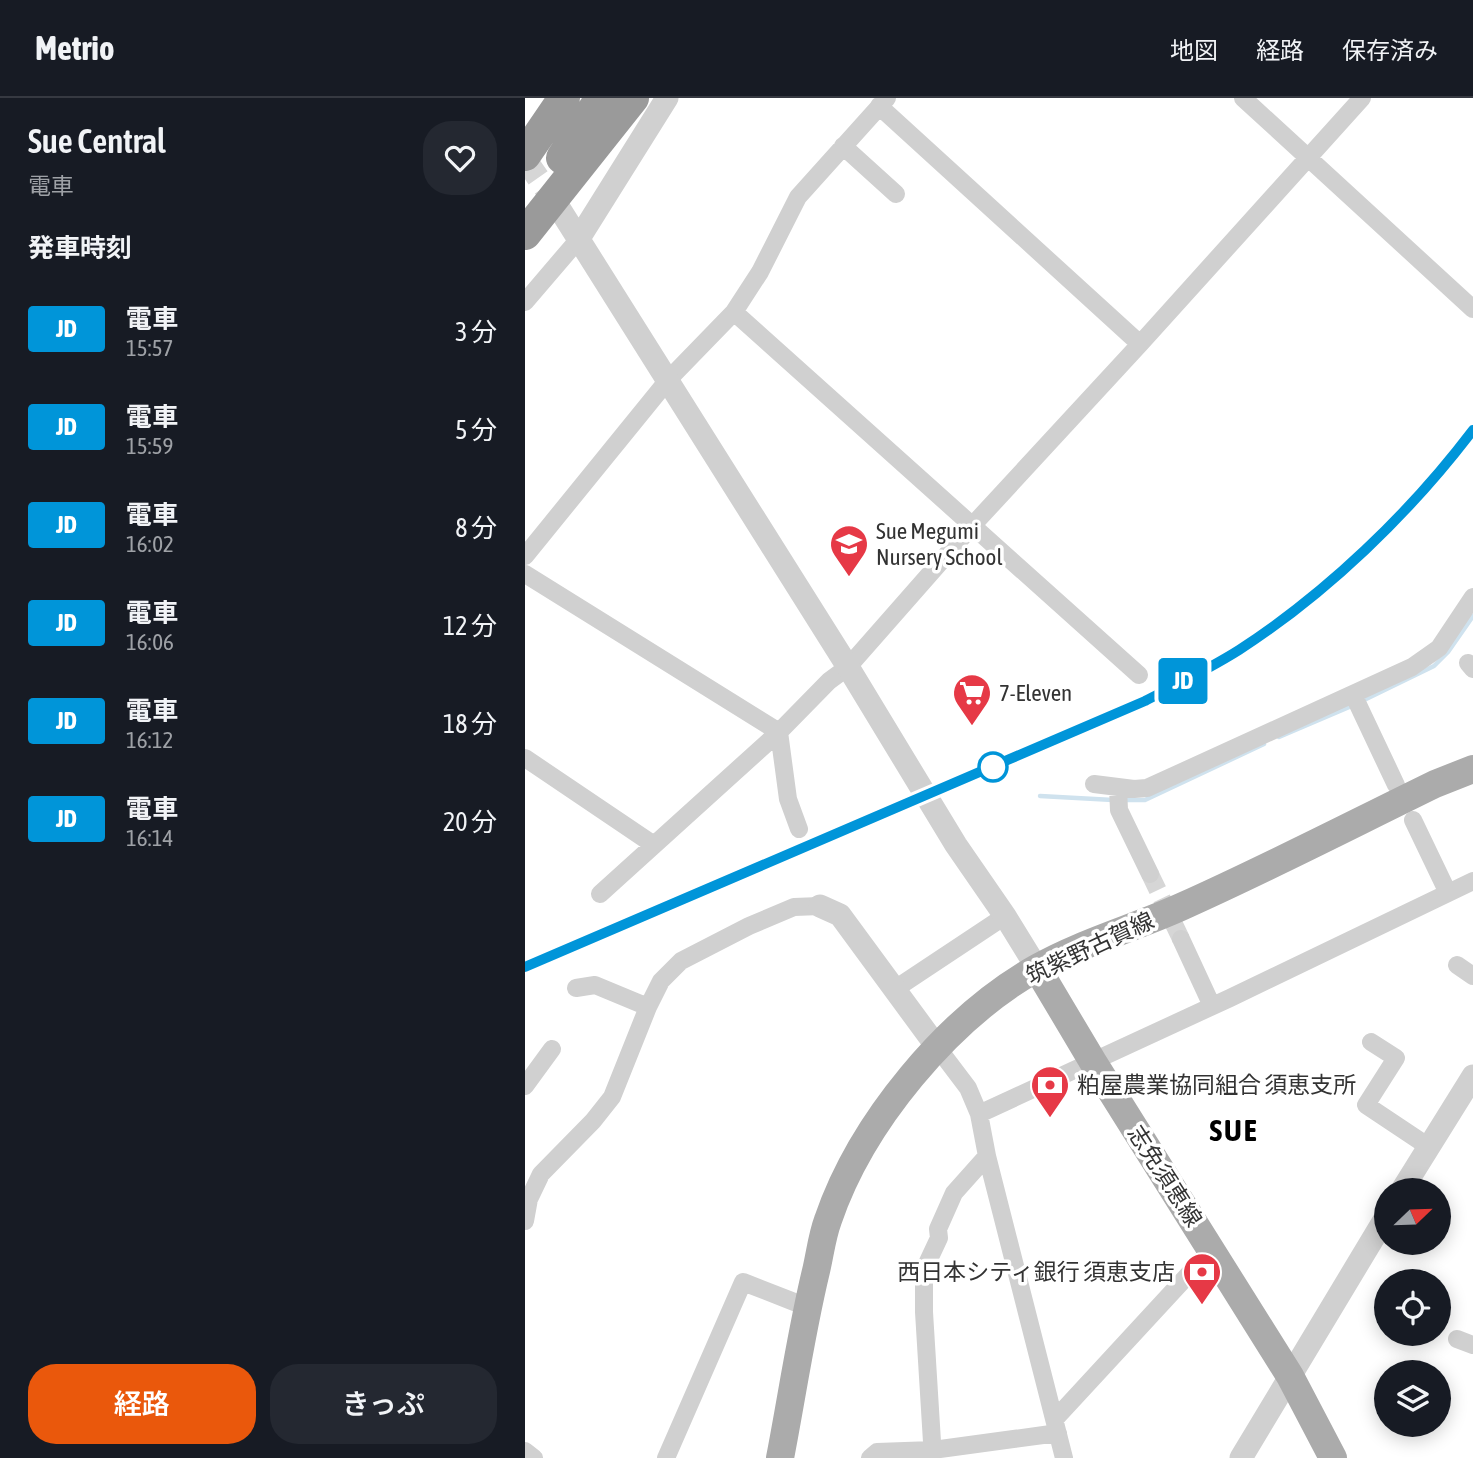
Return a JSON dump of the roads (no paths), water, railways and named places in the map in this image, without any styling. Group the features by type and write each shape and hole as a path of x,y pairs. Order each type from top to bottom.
{"highway":[{"path":"525,124 541,98"},
{"path":"525,155 564,98"},
{"path":"525,209 601,98"},
{"path":"525,234 633,98"}],"main road":[{"name":"筑紫野古賀線","path":"780,1458 807,1307 828,1220 873,1129 937,1047 978,1009 1037,968 1091,943 1182,907 1435,784 1473,769"},
{"name":"志免須恵線","path":"1037,968 1290,1376 1333,1458"}],"street":[{"path":"525,302 578,240 667,98"},
{"path":"1243,98 1473,309"},
{"path":"600,894 779,732 829,681 848,667 972,526 1362,98"},
{"path":"525,556 668,380 734,312 760,272 798,197 883,102 1140,344"},
{"path":"843,146 896,194"},
{"path":"559,208 848,667 956,845 1037,968"},
{"path":"734,312 1139,676"},
{"path":"525,574 779,732 789,799 799,829"},
{"path":"1094,784 1118,788 1147,788 1427,658 1439,648 1473,597"},
{"path":"1353,694 1396,785"},
{"path":"525,758 654,845"},
{"path":"1118,788 1119,810 1150,874"},
{"path":"1413,820 1448,893"},
{"path":"979,1114 1473,881"},
{"path":"525,1221 529,1199 541,1174 593,1121 612,1097 661,981 681,961 749,926 793,907 820,906 840,915 968,1088 979,1114 987,1156 1063,1458"},
{"path":"895,989 1005,916"},
{"path":"1181,939 1212,1006"},
{"path":"1458,965 1473,976"},
{"path":"576,988 595,985 648,1007"},
{"path":"1371,1042 1396,1058 1366,1105 1429,1147"},
{"path":"525,1086 552,1049"},
{"path":"1410,1178 1473,1076"},
{"path":"933,1454 924,1270 939,1238 938,1229 954,1193 987,1156"},
{"path":"1241,1458 1374,1237"},
{"path":"870,1458 877,1452 933,1454 1056,1426 1212,1249"},
{"path":"666,1458 743,1282 807,1307"},
{"path":"525,1451 534,1458"}],"waterway":[{"path":"1362,701 1434,666 1448,652 1473,616"},
{"path":"1279,737 1354,705"},
{"path":"1121,800 1145,800 1264,744"},
{"path":"1040,796 1113,800"}],"tunnel":[{"path":"525,159 559,208"},
{"path":"1150,874 1181,939"}],"railway":[{"path":"525,967 1145,701 1216,664 1272,628 1365,550 1422,491 1473,430"}],"train":[{"name":"JD","path":"525,967 1145,701 1186,680 1239,649 1292,611 1358,557 1403,512 1473,430"}],"place":[{"name":"Sue Megumi Nursery School","path":"849,578"},
{"name":"7-Eleven","path":"972,727"},
{"name":"粕屋農業協同組合 須恵支所","path":"1050,1119"},
{"name":"西日本シティ銀行 須恵支店","path":"1202,1306"}],"district":[{"name":"SUE","path":"1234,1131"}]}
